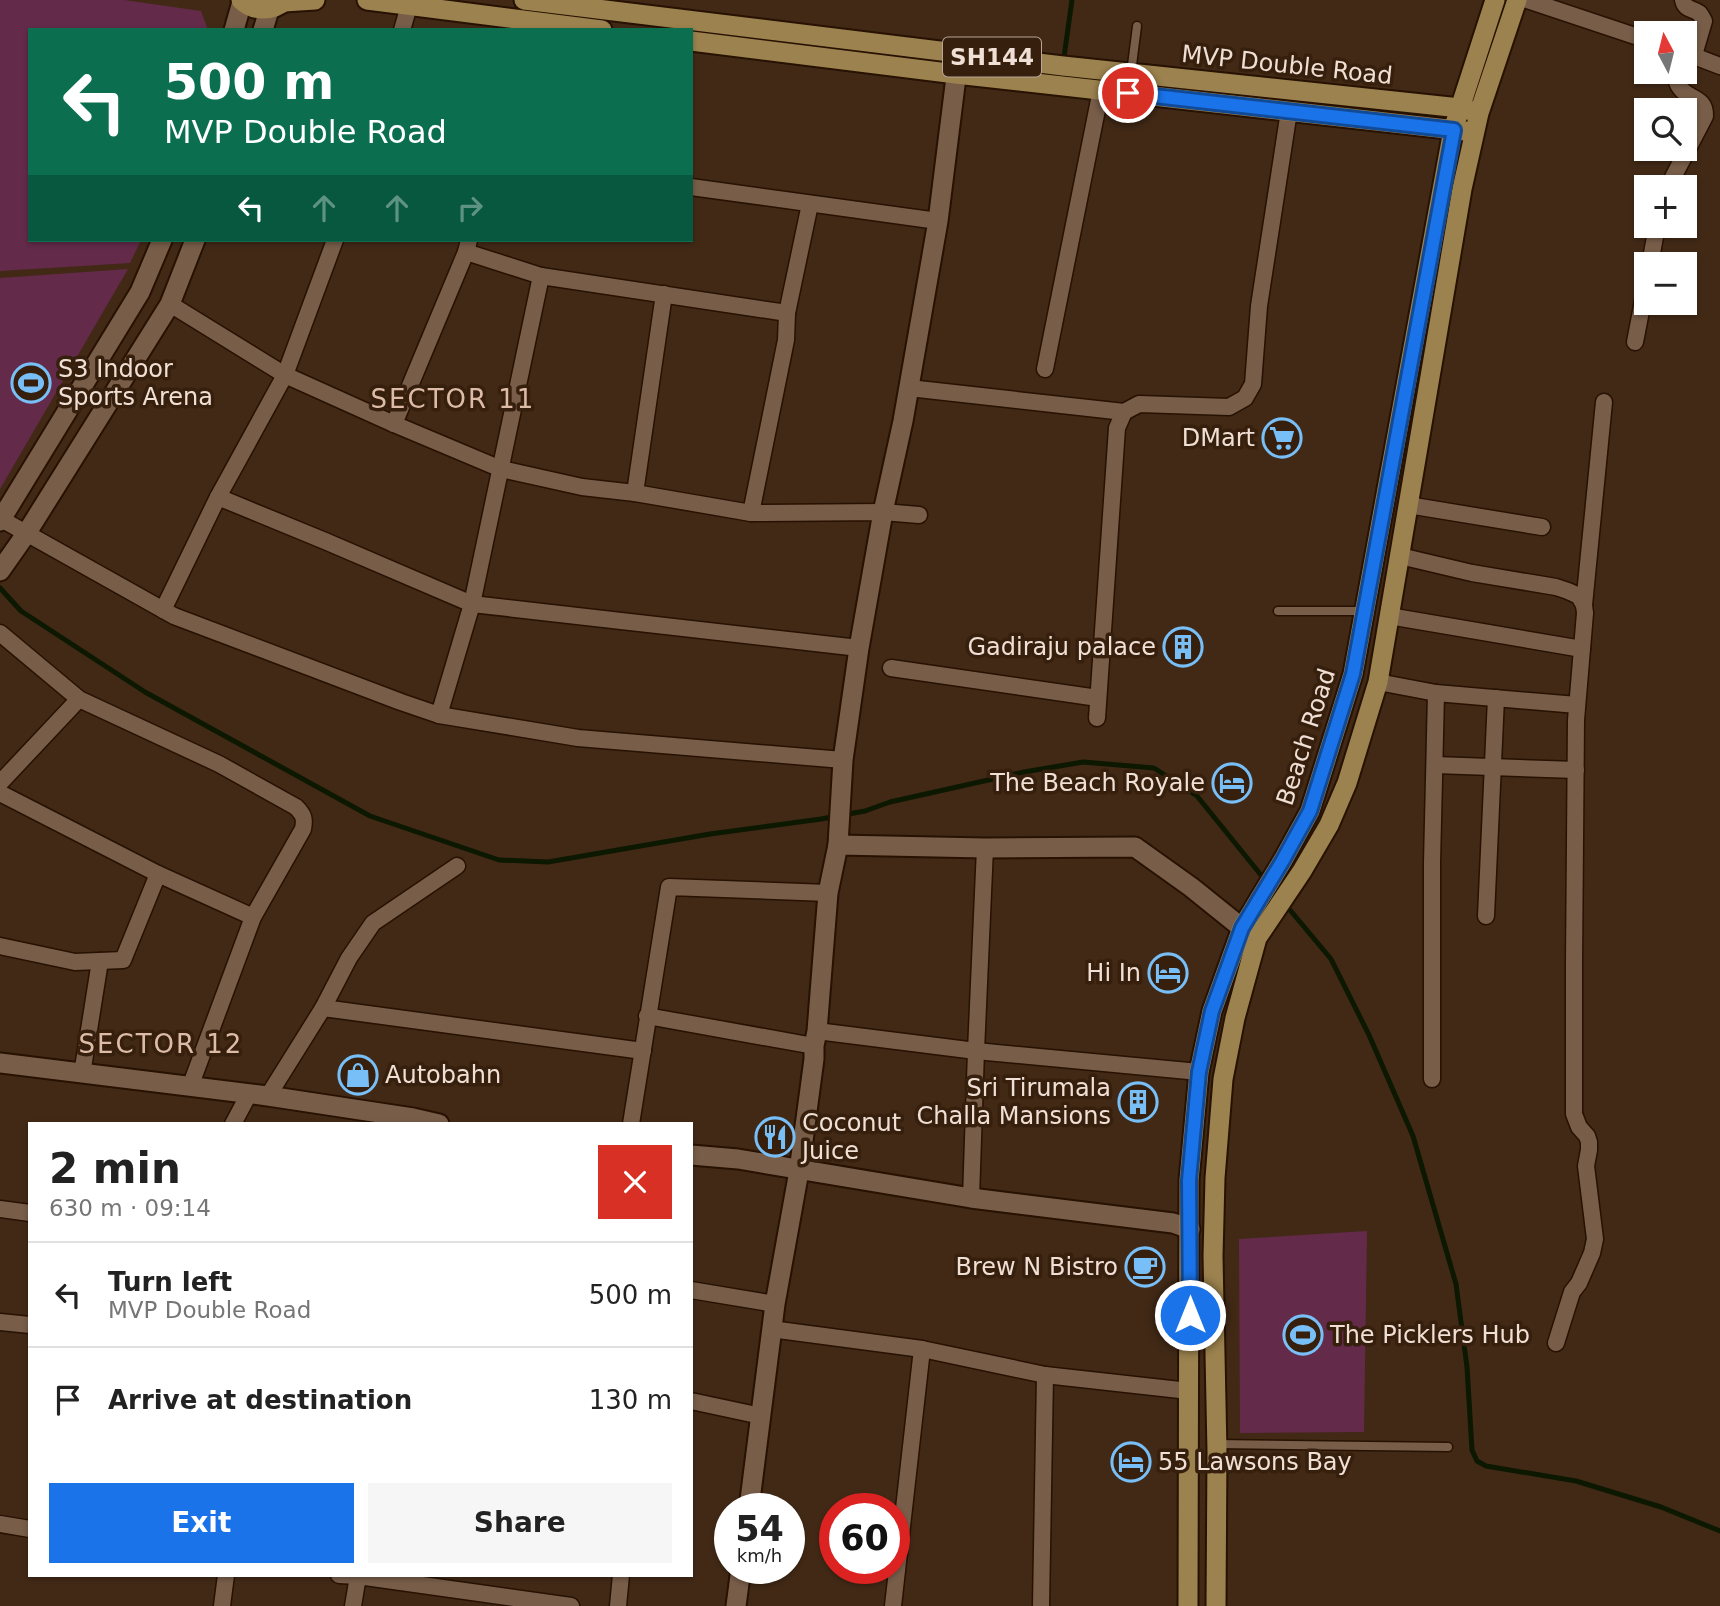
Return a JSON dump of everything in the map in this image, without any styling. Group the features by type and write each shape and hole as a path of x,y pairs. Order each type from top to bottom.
{"main road":[{"path":"242,1 254,8 315,0"},
{"name":"MVP Double Road","path":"366,0 409,6 607,18 959,53 1470,111"},
{"name":"MVP Double Road","path":"524,0 607,18"},
{"name":"Beach Road","path":"1216,1606 1213,1228 1223,1079 1249,933 1302,871 1329,825 1347,783 1378,682 1462,189 1475,133 1470,111 1495,0"},
{"name":"Beach Road","path":"1188,1606 1189,1180 1199,1072 1212,1011 1283,860 1310,811 1353,674 1454,130 1470,111 1517,0"},
{"name":"MVP Double Road","path":"693,41 1454,130"},
{"name":"SH144","path":"1454,130 1475,133"},
{"path":"1323,773 1347,783"}],"street":[{"path":"1527,0 1553,4 1634,35"},
{"path":"1683,0 1684,5 1700,14 1704,21 1698,35"},
{"path":"235,28 242,1"},
{"path":"264,28 280,4"},
{"path":"403,28 409,6"},
{"path":"751,1493 771,1329 799,1171 814,1059 828,893 839,836 843,769 859,648 938,221 959,53"},
{"path":"1698,60 1720,66"},
{"path":"1674,175 1705,116 1705,108 1701,102 1686,95 1677,84"},
{"path":"1045,369 1101,90"},
{"path":"909,388 1124,412 1139,404 1229,407 1245,398 1253,384 1259,306 1289,111"},
{"path":"693,187 938,221"},
{"path":"751,513 786,340 787,313 810,204"},
{"path":"161,242 140,292 1,520 187,621 439,715 578,738 843,769"},
{"path":"3,567 170,304 194,242"},
{"path":"163,610 218,497 285,375 334,242"},
{"path":"394,424 467,246 541,276 787,313"},
{"path":"439,715 472,604 541,276"},
{"path":"635,493 664,293"},
{"path":"170,304 285,375 501,469 582,487 635,493 751,513 883,512 919,515"},
{"path":"1635,342 1640,315"},
{"path":"1556,1343 1572,1292 1579,1283 1595,1240 1586,1166 1589,1142 1574,1114 1576,770 1577,705 1585,622 1584,605 1604,402"},
{"path":"1097,718 1117,428 1124,412"},
{"path":"218,497 472,604 859,648"},
{"path":"1408,505 1542,527"},
{"path":"1400,556 1472,573 1556,587 1578,596 1584,605"},
{"path":"1390,616 1583,649"},
{"path":"0,634 79,699 219,764 296,807 303,814 303,829 253,917 190,1087"},
{"path":"891,668 1098,698"},
{"path":"1378,682 1436,693 1577,705"},
{"path":"1432,1079 1432,863 1436,693"},
{"path":"1486,916 1496,698"},
{"path":"0,783 79,699"},
{"path":"1435,765 1576,770"},
{"path":"0,793 158,874 253,917"},
{"path":"839,836 985,848 1135,847 1249,933"},
{"path":"971,1198 985,848"},
{"path":"235,1122 323,1008 349,958 373,923 457,866"},
{"path":"0,946 75,962 123,960 158,874"},
{"path":"631,1122 669,887 828,893"},
{"path":"82,1074 100,961"},
{"path":"323,1008 643,1051"},
{"path":"648,1016 815,1039 1199,1072"},
{"path":"0,1063 258,1095 412,1121"},
{"path":"693,1156 738,1159 971,1198 1173,1223 1190,1229 1213,1228"},
{"path":"0,1209 28,1213"},
{"path":"693,1290 775,1304"},
{"path":"0,1322 28,1325"},
{"path":"771,1329 922,1349 1045,1375 1189,1391"},
{"path":"893,1606 922,1349"},
{"path":"1041,1606 1045,1375"},
{"path":"693,1401 761,1416"},
{"path":"0,1524 28,1529"},
{"path":"222,1606 226,1577"},
{"path":"353,1606 358,1577"},
{"path":"365,1577 571,1606"},
{"path":"618,1606 621,1577"},
{"path":"736,1606 739,1584"}],"lane":[{"path":"1130,73 1137,26"},
{"path":"1278,611 1365,611"},
{"path":"1216,1444 1448,1447"}],"shaded area":[{"path":"0,0 124,0 201,11 207,28 28,28 28,242 140,242 130,263 0,271"},
{"name":"S3 Indoor Sports Arena","path":"128,269 0,489 0,278"},
{"name":"The Picklers Hub","path":"1367,1231 1364,1432 1240,1433 1239,1239"}],"waterway":[{"path":"1064,57 1072,0"},
{"path":"0,588 21,611 145,692 370,816 499,860 548,862 710,834 821,819 865,811 890,802 1024,772 1083,762 1154,768 1197,796 1265,880"},
{"path":"1285,904 1331,959 1369,1035 1413,1136 1456,1284 1467,1367 1472,1450 1477,1461 1486,1466 1576,1481 1661,1507 1720,1531"}],"place":[{"name":"S3 Indoor Sports Arena","path":"31,383"},
{"name":"DMart","path":"1282,438"},
{"name":"Gadiraju palace","path":"1183,647"},
{"name":"The Beach Royale","path":"1232,783"},
{"name":"Hi In","path":"1168,973"},
{"name":"Autobahn","path":"358,1075"},
{"name":"Sri Tirumala Challa Mansions","path":"1138,1102"},
{"name":"Coconut Juice","path":"775,1137"},
{"name":"Brew N Bistro","path":"1145,1267"},
{"name":"The Picklers Hub","path":"1303,1335"},
{"name":"55 Lawsons Bay","path":"1131,1462"}],"district":[{"name":"SECTOR 11","path":"453,399"},
{"name":"SECTOR 12","path":"161,1044"}],"route":[{"path":"1128,93 1454,130 1353,674 1339,725 1310,811 1242,928 1212,1011 1199,1072 1189,1180 1190,1315"}]}
